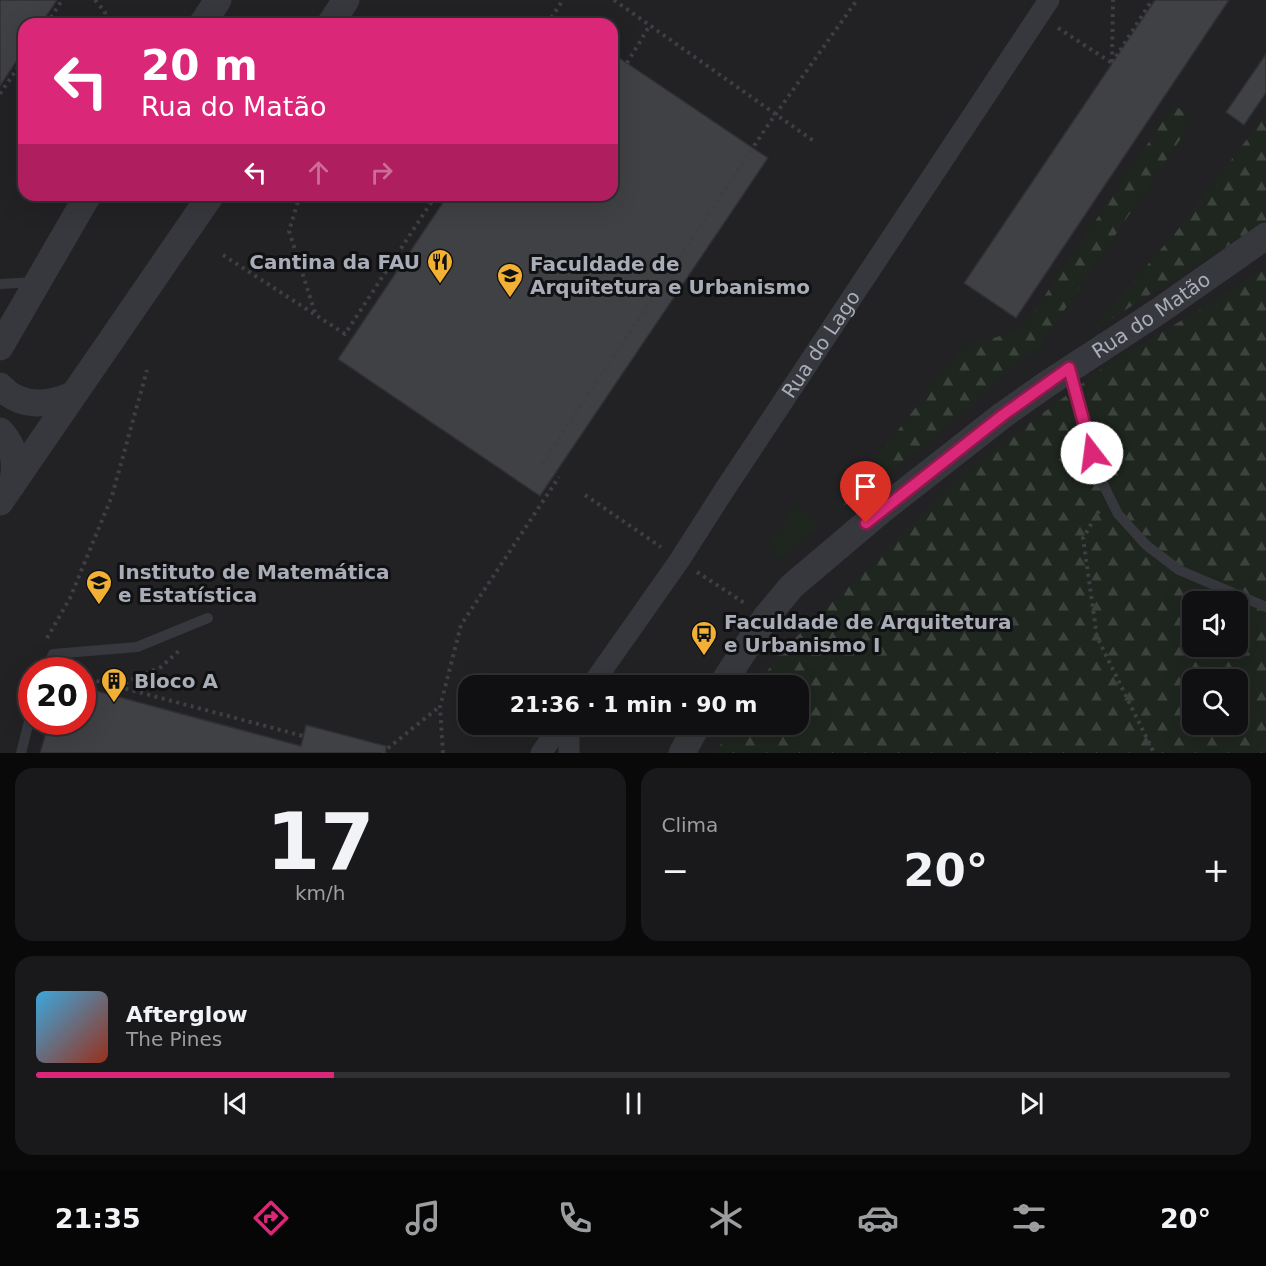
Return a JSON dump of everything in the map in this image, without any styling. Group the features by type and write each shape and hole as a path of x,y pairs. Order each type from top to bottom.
{"street":[{"path":"206,18 218,0"},
{"path":"334,18 346,0"},
{"name":"Rua do Lago","path":"599,675 679,561 1044,8"},
{"path":"0,347 84,201"},
{"path":"6,494 207,201"},
{"name":"Rua do Matão","path":"728,675 766,617 792,586 883,509 1003,415 1266,236"},
{"path":"0,386 5,392 21,401 38,405 56,402 72,395"},
{"path":"0,431 10,445 15,458 15,472 6,494"},
{"path":"541,753 554,735"},
{"path":"569,735 569,753"},
{"path":"682,753 692,735"}],"lane":[{"path":"0,284 37,282"},
{"path":"1069,368 1098,474 1118,514 1146,545 1179,570 1266,607"},
{"path":"52,657 53,654 137,647 208,618"},
{"path":"21,753 26,735"}],"path":[{"path":"51,18 62,0"},
{"path":"95,0 105,12 104,18"},
{"path":"551,18 563,0"},
{"path":"614,0 815,142"},
{"path":"542,465 775,115 856,0"},
{"path":"1112,63 1113,0"},
{"path":"1112,63 1152,0"},
{"path":"1044,8 1112,63"},
{"path":"627,63 650,25"},
{"path":"0,94 18,67"},
{"path":"298,201 289,231 317,316"},
{"path":"223,255 345,334 432,201"},
{"path":"43,644 70,598 112,496 147,370"},
{"path":"443,753 440,707 461,625 559,477"},
{"path":"1109,494 1083,538 1097,638 1154,753"},
{"path":"117,686 161,667 186,644"},
{"path":"96,681 303,736"},
{"path":"382,753 440,707"}],"shaded area":[{"path":"0,0 1266,0 1266,753 0,753"}],"green space":[{"path":"1174,105 1194,119 1042,343 928,442 833,514 965,344 1022,329"},
{"path":"1266,114 1266,222 1090,332 1181,226"},
{"path":"1266,267 1266,753 715,753 727,735 809,735 809,675 765,675 778,655 967,470 1108,364 1228,293"},
{"path":"797,503 820,525 781,559 774,558 768,549 769,545"}],"building":[{"path":"0,0 57,0 45,18 18,18 18,59 0,86"},
{"path":"1155,0 1229,0 1016,318 964,283"},
{"path":"1266,54 1266,93 1244,125 1226,112"},
{"path":"618,57 768,158 540,496 338,359 444,201 618,201"},
{"name":"Bloco A","path":"96,691 301,746 306,725 386,746 386,753 40,753 45,735 96,735"}],"place":[{"name":"Cantina da FAU","path":"440,285"},
{"name":"Faculdade de Arquitetura e Urbanismo","path":"510,299"},
{"name":"Instituto de Matemática e Estatística","path":"99,606"},
{"name":"Faculdade de Arquitetura e Urbanismo I","path":"704,657"},
{"name":"Bloco A","path":"114,704"}],"route":[{"path":"866,523 1003,415 1069,368 1092,453"}]}
